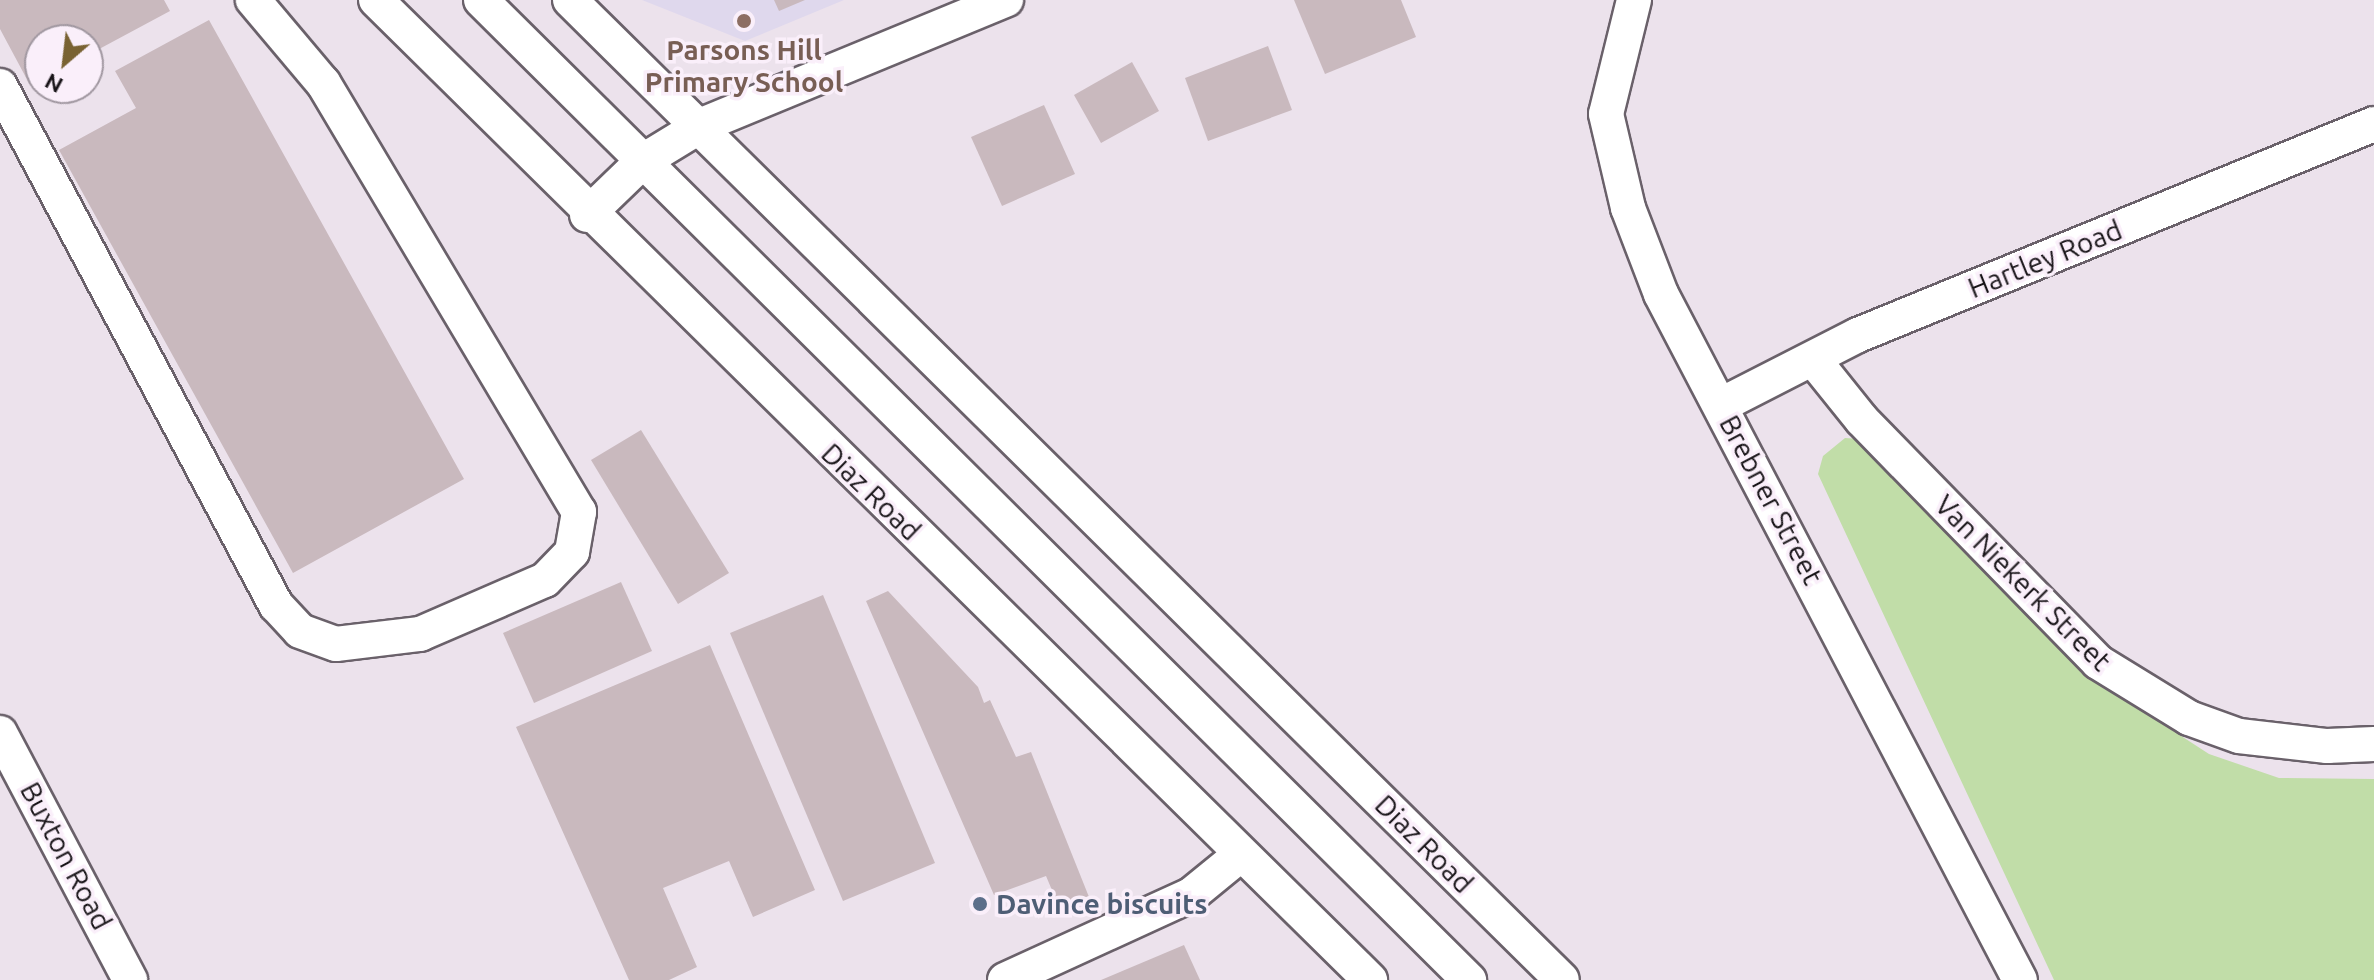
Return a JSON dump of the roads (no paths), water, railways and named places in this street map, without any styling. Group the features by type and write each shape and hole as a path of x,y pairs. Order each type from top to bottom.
{"street":[{"path":"0,86 276,605 300,631 336,644 420,634 554,574 572,552 579,512 323,83 253,0"},
{"name":"Diaz Road","path":"376,0 587,215 1370,980"},
{"path":"481,0 1469,980"},
{"name":"Diaz Road","path":"570,0 702,125 1562,980"},
{"path":"587,215 643,161 702,125 1006,0"},
{"name":"Brebner Street","path":"1634,0 1606,114 1628,208 1661,294 2020,980"},
{"name":"Hartley Road","path":"1721,405 1813,359 2374,124"},
{"name":"Van Niekerk Street","path":"1813,359 1862,420 2109,671 2189,718 2239,736 2284,744 2374,744"},
{"name":"Buxton Road","path":"0,733 130,980"},
{"path":"1005,980 1191,895 1240,855"}],"place":[{"name":"Parsons Hill Primary School","path":"744,21"},
{"name":"Davince biscuits","path":"980,904"}]}
